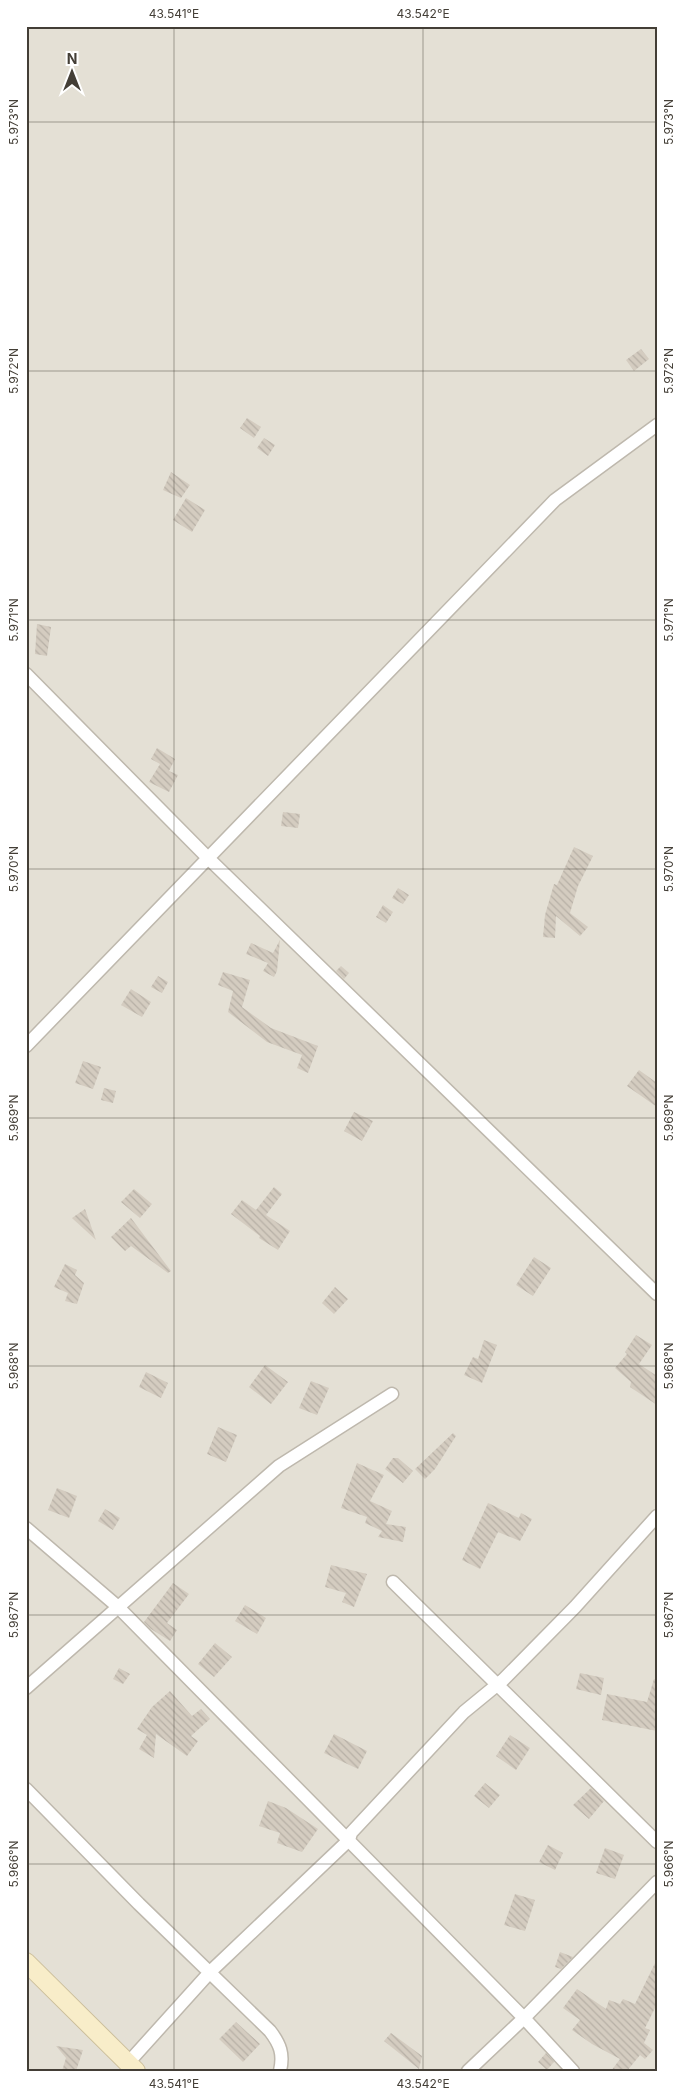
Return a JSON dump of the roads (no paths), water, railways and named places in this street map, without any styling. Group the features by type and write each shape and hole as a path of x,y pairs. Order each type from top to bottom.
{"main road":[{"path":"26,1962 132,2067"}],"street":[{"path":"26,1046 555,500 657,425"},
{"path":"26,674 208,858 657,1294"},
{"path":"26,1688 279,1466 392,1394"},
{"path":"132,2067 211,1971 349,1840 351,1833 464,1712 496,1686 575,1607 657,1516"},
{"path":"26,1528 118,1606 524,2018 573,2071"},
{"path":"392,1582 657,1842"},
{"path":"26,1789 139,1904 211,1971 277,2040 282,2054 280,2071"},
{"path":"468,2071 524,2018 657,1882"}]}
